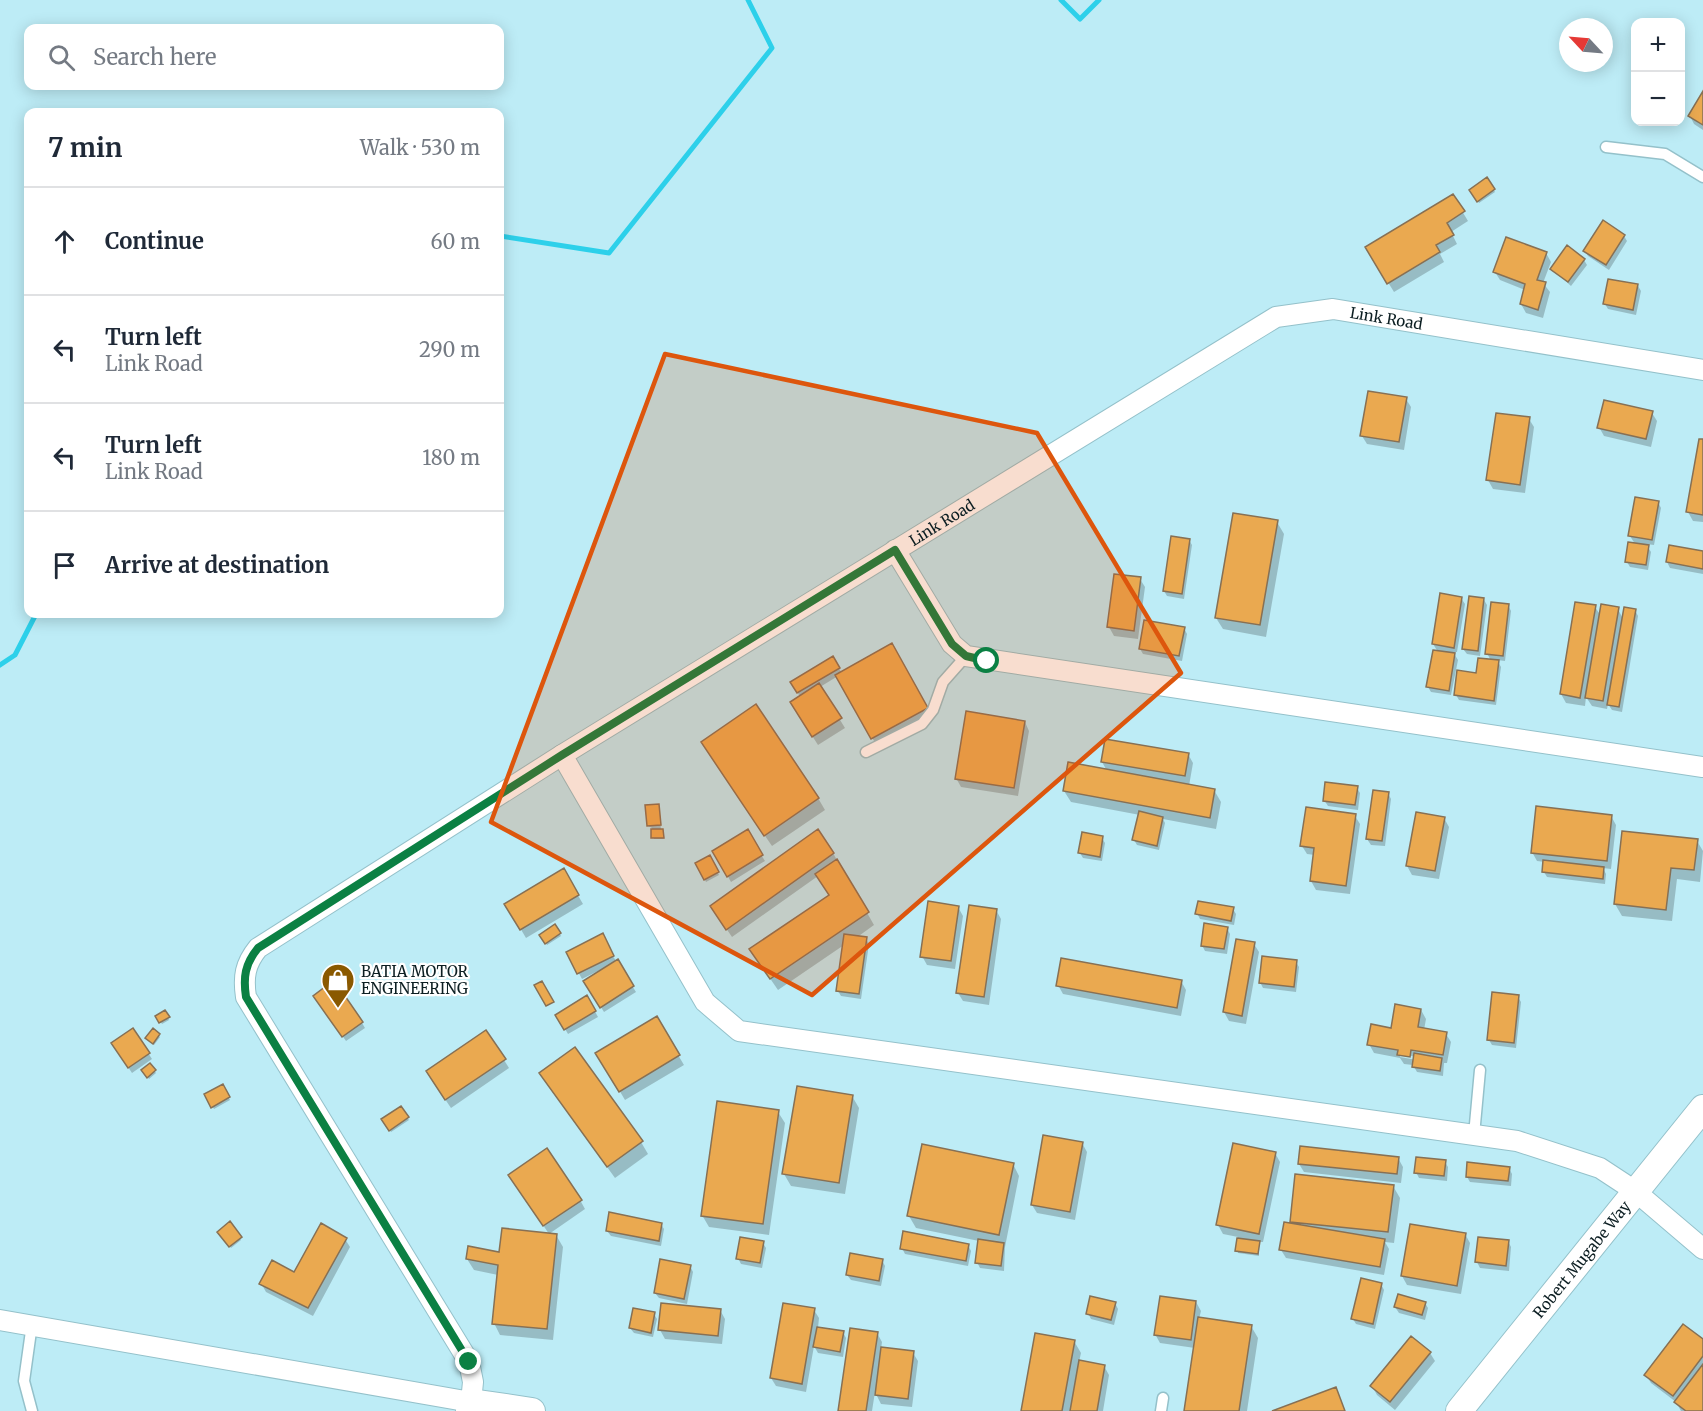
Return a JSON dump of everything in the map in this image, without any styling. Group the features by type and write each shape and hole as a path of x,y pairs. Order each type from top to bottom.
{"street":[{"name":"Link Road","path":"470,1406 473,1382 469,1362 246,997 243,980 247,962 258,948 562,755 1276,317 1333,309 1703,370"},
{"path":"895,550 952,644 966,656 1703,767"},
{"path":"562,755 705,1002 739,1031 1517,1141 1600,1168 1635,1191 1703,1249"},
{"name":"Robert Mugabe Way","path":"1459,1411 1703,1108"},
{"path":"0,1320 32,1324 470,1406 532,1411"}],"lane":[{"path":"1606,147 1665,154 1703,177"},
{"path":"866,752 922,724 933,710 943,682 966,656"},
{"path":"1474,1135 1480,1070"},
{"path":"32,1324 24,1381 32,1411"},
{"path":"1161,1411 1163,1398"}],"highlighted area":[{"path":"665,354 1037,433 1181,673 812,995 491,822"}],"building":[{"path":"1703,91 1703,125 1688,116"},
{"path":"1487,177 1495,189 1477,202 1469,190"},
{"path":"1453,194 1465,211 1447,223 1454,235 1436,245 1440,252 1387,284 1365,247"},
{"path":"1603,220 1625,235 1606,265 1583,251"},
{"path":"1506,237 1547,252 1537,280 1546,282 1538,310 1520,304 1525,284 1493,272"},
{"path":"1567,245 1585,259 1568,282 1550,269"},
{"path":"1608,279 1638,284 1633,310 1603,304"},
{"path":"1368,391 1407,397 1399,442 1360,436"},
{"path":"1604,400 1653,411 1646,439 1597,428"},
{"path":"1496,413 1530,417 1520,485 1486,480"},
{"path":"1699,439 1703,439 1703,515 1686,512"},
{"path":"1635,497 1659,501 1652,540 1628,536"},
{"path":"1233,513 1278,520 1260,625 1215,618"},
{"path":"1171,536 1190,539 1182,594 1163,591"},
{"path":"1628,542 1649,545 1646,565 1625,562"},
{"path":"1669,545 1703,551 1703,569 1666,562"},
{"path":"1114,574 1141,577 1134,631 1107,627"},
{"path":"1440,593 1462,597 1454,648 1432,644"},
{"path":"1469,596 1484,598 1478,651 1462,649"},
{"path":"1491,602 1509,604 1503,656 1485,654"},
{"path":"1575,602 1596,605 1580,698 1560,694"},
{"path":"1601,604 1619,607 1603,701 1585,698"},
{"path":"1624,607 1636,609 1619,707 1607,705"},
{"path":"1144,620 1185,627 1179,656 1139,649"},
{"path":"892,643 928,708 871,739 835,675"},
{"path":"1433,650 1455,653 1449,691 1426,687"},
{"path":"833,656 840,668 797,693 790,682"},
{"path":"1478,658 1499,660 1494,701 1454,695 1457,670 1476,673"},
{"path":"819,683 842,718 812,737 790,702"},
{"path":"756,704 819,798 764,836 701,742"},
{"path":"966,711 1025,721 1014,788 955,779"},
{"path":"1105,739 1189,753 1185,776 1101,762"},
{"path":"1068,762 1215,789 1210,818 1063,791"},
{"path":"1325,782 1358,786 1355,805 1323,801"},
{"path":"1373,790 1389,792 1382,841 1366,839"},
{"path":"659,804 661,825 647,826 645,805"},
{"path":"1536,806 1612,815 1607,861 1531,853"},
{"path":"1306,807 1356,814 1346,886 1310,881 1314,848 1300,846"},
{"path":"1139,811 1163,817 1157,846 1132,840"},
{"path":"1416,812 1445,817 1435,871 1406,866"},
{"path":"651,829 663,829 664,838 651,838"},
{"path":"748,829 763,855 727,877 712,851"},
{"path":"818,829 834,853 726,930 710,906"},
{"path":"1622,831 1698,839 1694,870 1671,868 1666,910 1614,904"},
{"path":"1082,832 1103,836 1100,857 1078,853"},
{"path":"710,855 719,872 704,880 695,863"},
{"path":"837,859 869,912 770,979 749,949 829,895 815,874"},
{"path":"1543,860 1604,867 1603,879 1542,872"},
{"path":"564,868 579,895 520,930 504,904"},
{"path":"928,901 959,906 951,961 920,957"},
{"path":"1198,901 1234,907 1231,921 1195,914"},
{"path":"969,905 997,909 984,997 956,993"},
{"path":"1204,923 1228,927 1224,949 1201,946"},
{"path":"555,924 561,933 545,944 539,935"},
{"path":"603,933 614,956 577,974 566,952"},
{"path":"844,934 867,937 859,994 836,991"},
{"path":"1236,939 1255,942 1242,1016 1223,1012"},
{"path":"1262,956 1297,960 1294,987 1259,983"},
{"path":"1061,958 1182,980 1177,1008 1056,986"},
{"path":"618,959 634,986 600,1008 583,981"},
{"name":"BATIA MOTOR ENGINEERING","path":"334,980 363,1022 342,1037 313,996"},
{"path":"542,981 554,1002 546,1006 534,985"},
{"path":"1492,992 1519,995 1514,1043 1487,1040"},
{"path":"587,995 596,1011 564,1030 555,1015"},
{"path":"1395,1004 1421,1009 1418,1027 1447,1032 1443,1055 1411,1050 1410,1057 1397,1055 1398,1050 1367,1045 1371,1024 1391,1028"},
{"path":"165,1010 170,1017 159,1023 155,1016"},
{"path":"657,1016 680,1055 619,1092 595,1053"},
{"path":"133,1028 150,1053 128,1068 111,1043"},
{"path":"153,1028 160,1034 153,1044 145,1038"},
{"path":"486,1030 506,1059 445,1100 426,1071"},
{"path":"575,1047 643,1141 607,1167 539,1073"},
{"path":"1414,1053 1442,1058 1440,1071 1412,1067"},
{"path":"150,1063 156,1070 147,1078 141,1070"},
{"path":"223,1084 230,1097 211,1108 204,1094"},
{"path":"797,1086 853,1095 839,1183 782,1174"},
{"path":"717,1101 779,1110 763,1224 701,1216"},
{"path":"401,1106 409,1117 389,1131 381,1119"},
{"path":"1043,1135 1083,1142 1070,1212 1031,1205"},
{"path":"1233,1143 1276,1152 1259,1234 1216,1225"},
{"path":"922,1144 1014,1163 999,1235 907,1216"},
{"path":"1300,1146 1399,1157 1397,1174 1298,1164"},
{"path":"547,1148 582,1200 543,1226 508,1175"},
{"path":"1416,1157 1446,1160 1444,1176 1414,1173"},
{"path":"1467,1162 1510,1167 1508,1181 1466,1177"},
{"path":"1295,1174 1394,1185 1388,1232 1290,1222"},
{"path":"609,1212 662,1223 659,1241 606,1231"},
{"path":"230,1221 242,1237 229,1247 217,1232"},
{"path":"1284,1222 1385,1239 1380,1267 1279,1250"},
{"path":"321,1223 347,1238 308,1308 259,1284 272,1260 294,1272"},
{"path":"1410,1224 1466,1233 1457,1286 1401,1276"},
{"path":"502,1228 557,1234 547,1329 492,1324 498,1265 466,1259 468,1246 499,1252"},
{"path":"903,1231 969,1244 966,1261 900,1249"},
{"path":"740,1237 764,1241 760,1263 736,1259"},
{"path":"1478,1237 1509,1240 1506,1266 1475,1262"},
{"path":"1237,1238 1260,1241 1258,1254 1235,1251"},
{"path":"978,1239 1004,1243 1001,1266 975,1263"},
{"path":"850,1253 883,1259 879,1281 846,1275"},
{"path":"660,1259 691,1265 684,1299 654,1293"},
{"path":"1361,1278 1382,1283 1373,1324 1351,1319"},
{"path":"1398,1294 1426,1302 1422,1315 1394,1307"},
{"path":"1090,1296 1116,1302 1111,1320 1086,1314"},
{"path":"1160,1296 1196,1301 1191,1340 1154,1335"},
{"path":"661,1303 721,1309 718,1336 658,1330"},
{"path":"783,1303 815,1308 802,1384 770,1378"},
{"path":"633,1308 655,1312 651,1333 629,1328"},
{"path":"1198,1317 1252,1325 1239,1411 1184,1411"},
{"path":"1683,1324 1703,1339 1703,1356 1673,1396 1644,1375"},
{"path":"817,1327 844,1331 840,1352 813,1347"},
{"path":"850,1328 878,1332 866,1411 838,1411"},
{"path":"1035,1333 1075,1340 1062,1411 1021,1411"},
{"path":"1411,1336 1431,1352 1390,1402 1370,1386"},
{"path":"881,1347 914,1351 908,1399 875,1395"},
{"path":"1079,1360 1105,1365 1097,1411 1070,1411"},
{"path":"1703,1364 1703,1411 1686,1411 1674,1402"},
{"path":"1336,1387 1345,1411 1272,1411"}],"waterway":[{"path":"504,237 609,253 772,48 748,0"},
{"path":"1061,0 1080,19 1099,0"},
{"path":"0,665 15,655 34,618"}],"place":[{"name":"BATIA MOTOR ENGINEERING","path":"338,1009"}],"route":[{"path":"469,1362 246,997 243,980 247,962 258,948 562,755 895,550 952,644 966,656 987,661"}]}
